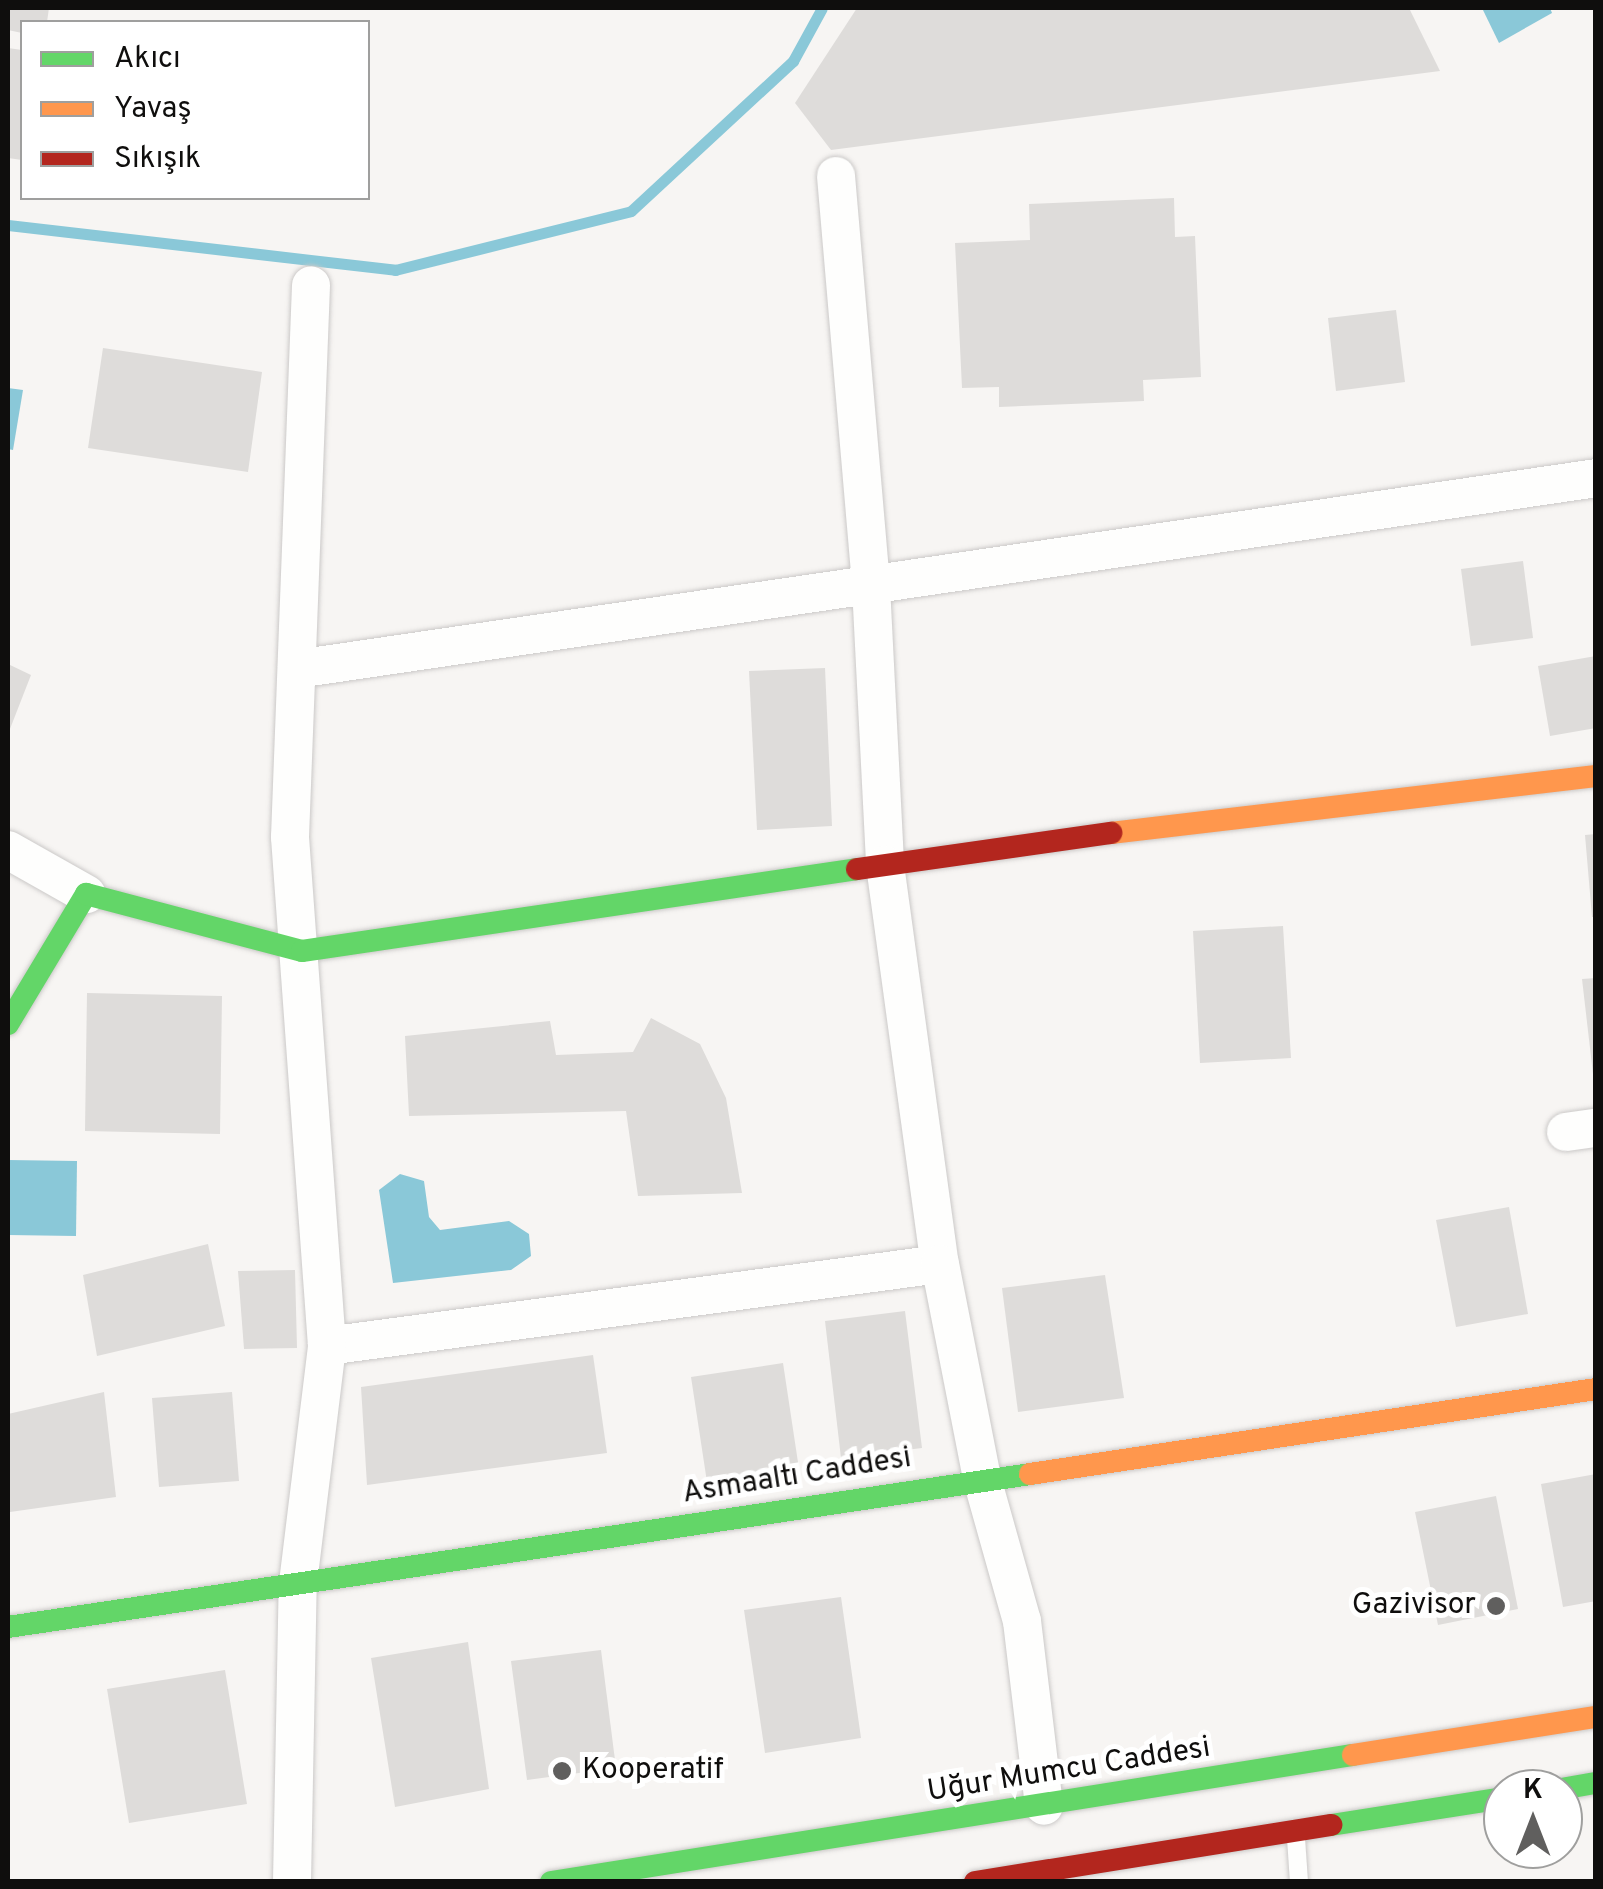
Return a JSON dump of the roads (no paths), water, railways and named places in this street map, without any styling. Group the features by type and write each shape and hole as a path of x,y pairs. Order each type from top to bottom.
{"street":[{"path":"836,176 871,586 885,864 940,1264 982,1479 1022,1621 1044,1806"},
{"path":"292,1882 298,1583 327,1346 302,951 290,837 312,285"},
{"path":"297,670 1596,478"},
{"path":"8,850 86,894 302,951 634,907 885,864 1596,776"},
{"path":"8,1024 86,894"},
{"path":"327,1346 940,1264"},
{"name":"Asmaaltı Caddesi","path":"8,1627 1596,1390"},
{"name":"Uğur Mumcu Caddesi","path":"551,1882 1596,1717"},
{"path":"975,1882 1483,1801"}],"lane":[{"path":"1296,1832 1299,1882"}],"water":[{"path":"1482,8 1550,8 1552,13 1499,43"},
{"path":"8,388 23,390 13,450 8,449"},
{"path":"8,1160 77,1161 76,1236 8,1235"},
{"path":"400,1174 424,1181 429,1217 440,1230 509,1221 529,1234 531,1256 511,1270 393,1283 379,1190"}],"waterway":[{"path":"8,225 395,270 631,211 793,61 822,8"}],"place":[{"name":"Gazivisor","path":"1496,1606"},
{"name":"Kooperatif","path":"562,1771"}]}
